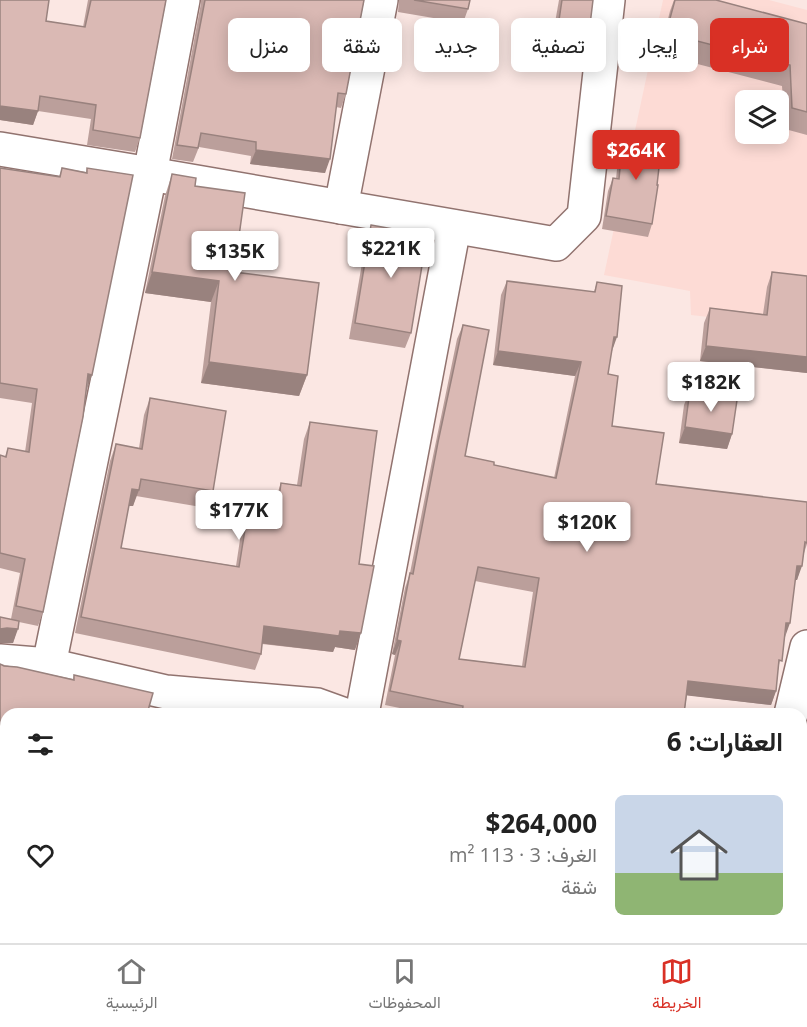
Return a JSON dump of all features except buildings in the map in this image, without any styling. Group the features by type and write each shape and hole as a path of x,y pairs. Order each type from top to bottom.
{"street":[{"path":"49,665 150,174 183,0"},
{"path":"341,207 381,0"},
{"path":"0,149 556,244 584,216 608,0"},
{"path":"363,708 454,227"},
{"path":"792,708 807,647"},
{"path":"0,661 49,665 163,703 317,705 325,708"}],"shaded area":[{"path":"663,0 769,0 807,10 807,328 691,315 690,291 604,275 648,72 698,72 698,18 659,18"}]}
